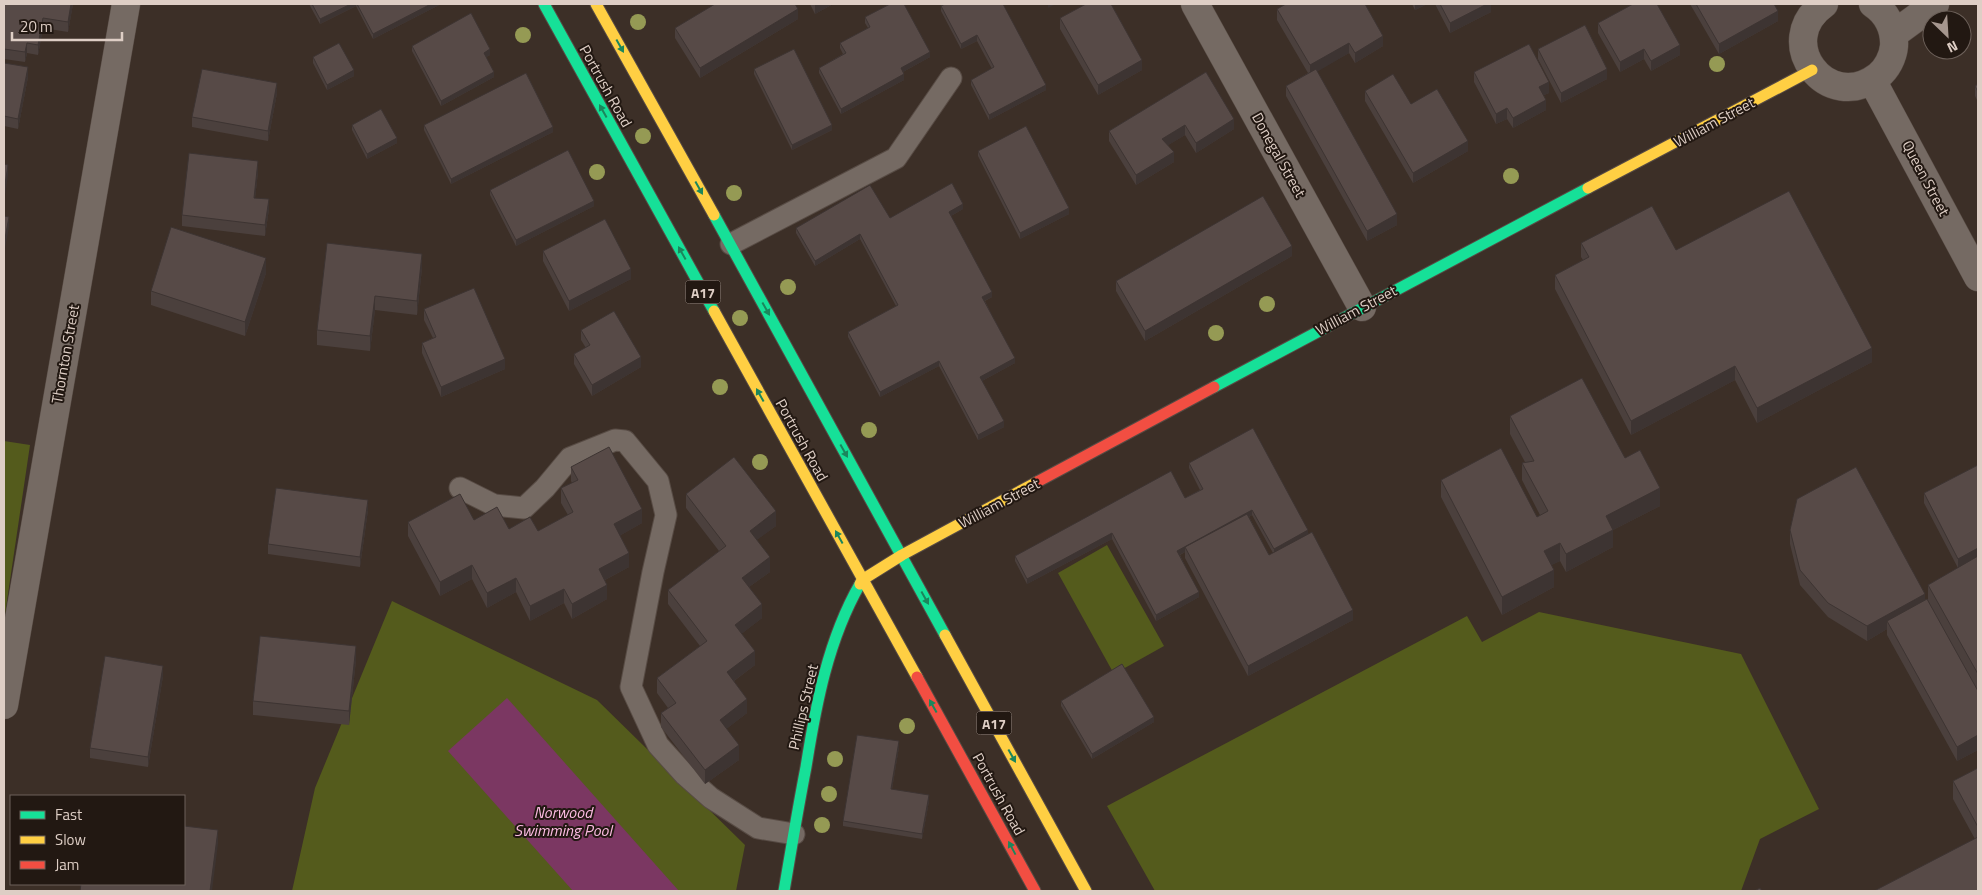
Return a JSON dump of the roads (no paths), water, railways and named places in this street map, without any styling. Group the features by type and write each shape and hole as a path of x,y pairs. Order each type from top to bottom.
{"main road":[{"name":"Portrush Road","path":"544,4 1035,891"},
{"name":"Portrush Road","path":"596,4 731,244 1086,891"},
{"name":"William Street","path":"902,555 1362,307 1812,70"},
{"name":"Phillips Street","path":"784,891 813,724 834,642 849,603 862,580 902,555"}],"street":[{"name":"Thornton Street","path":"4,705 126,4"},
{"name":"Donegal Street","path":"1195,4 1362,307"},
{"path":"1824,4 1817,8 1808,19 1802,45 1812,70 1822,79 1846,88 1859,86 1872,80 1882,72 1890,61 1894,47 1894,34 1883,5"},
{"path":"1894,34 1935,4"},
{"name":"Queen Street","path":"1872,80 1978,276"}],"lane":[{"path":"731,244 896,158 951,78"},
{"path":"460,488 494,506 524,508 545,488 570,458 615,440 625,441 658,481 666,515 630,687 658,746 685,775 711,798 758,828 794,834"}],"water":[{"name":"Norwood Swimming Pool","path":"507,698 679,891 573,891 448,751"}]}
